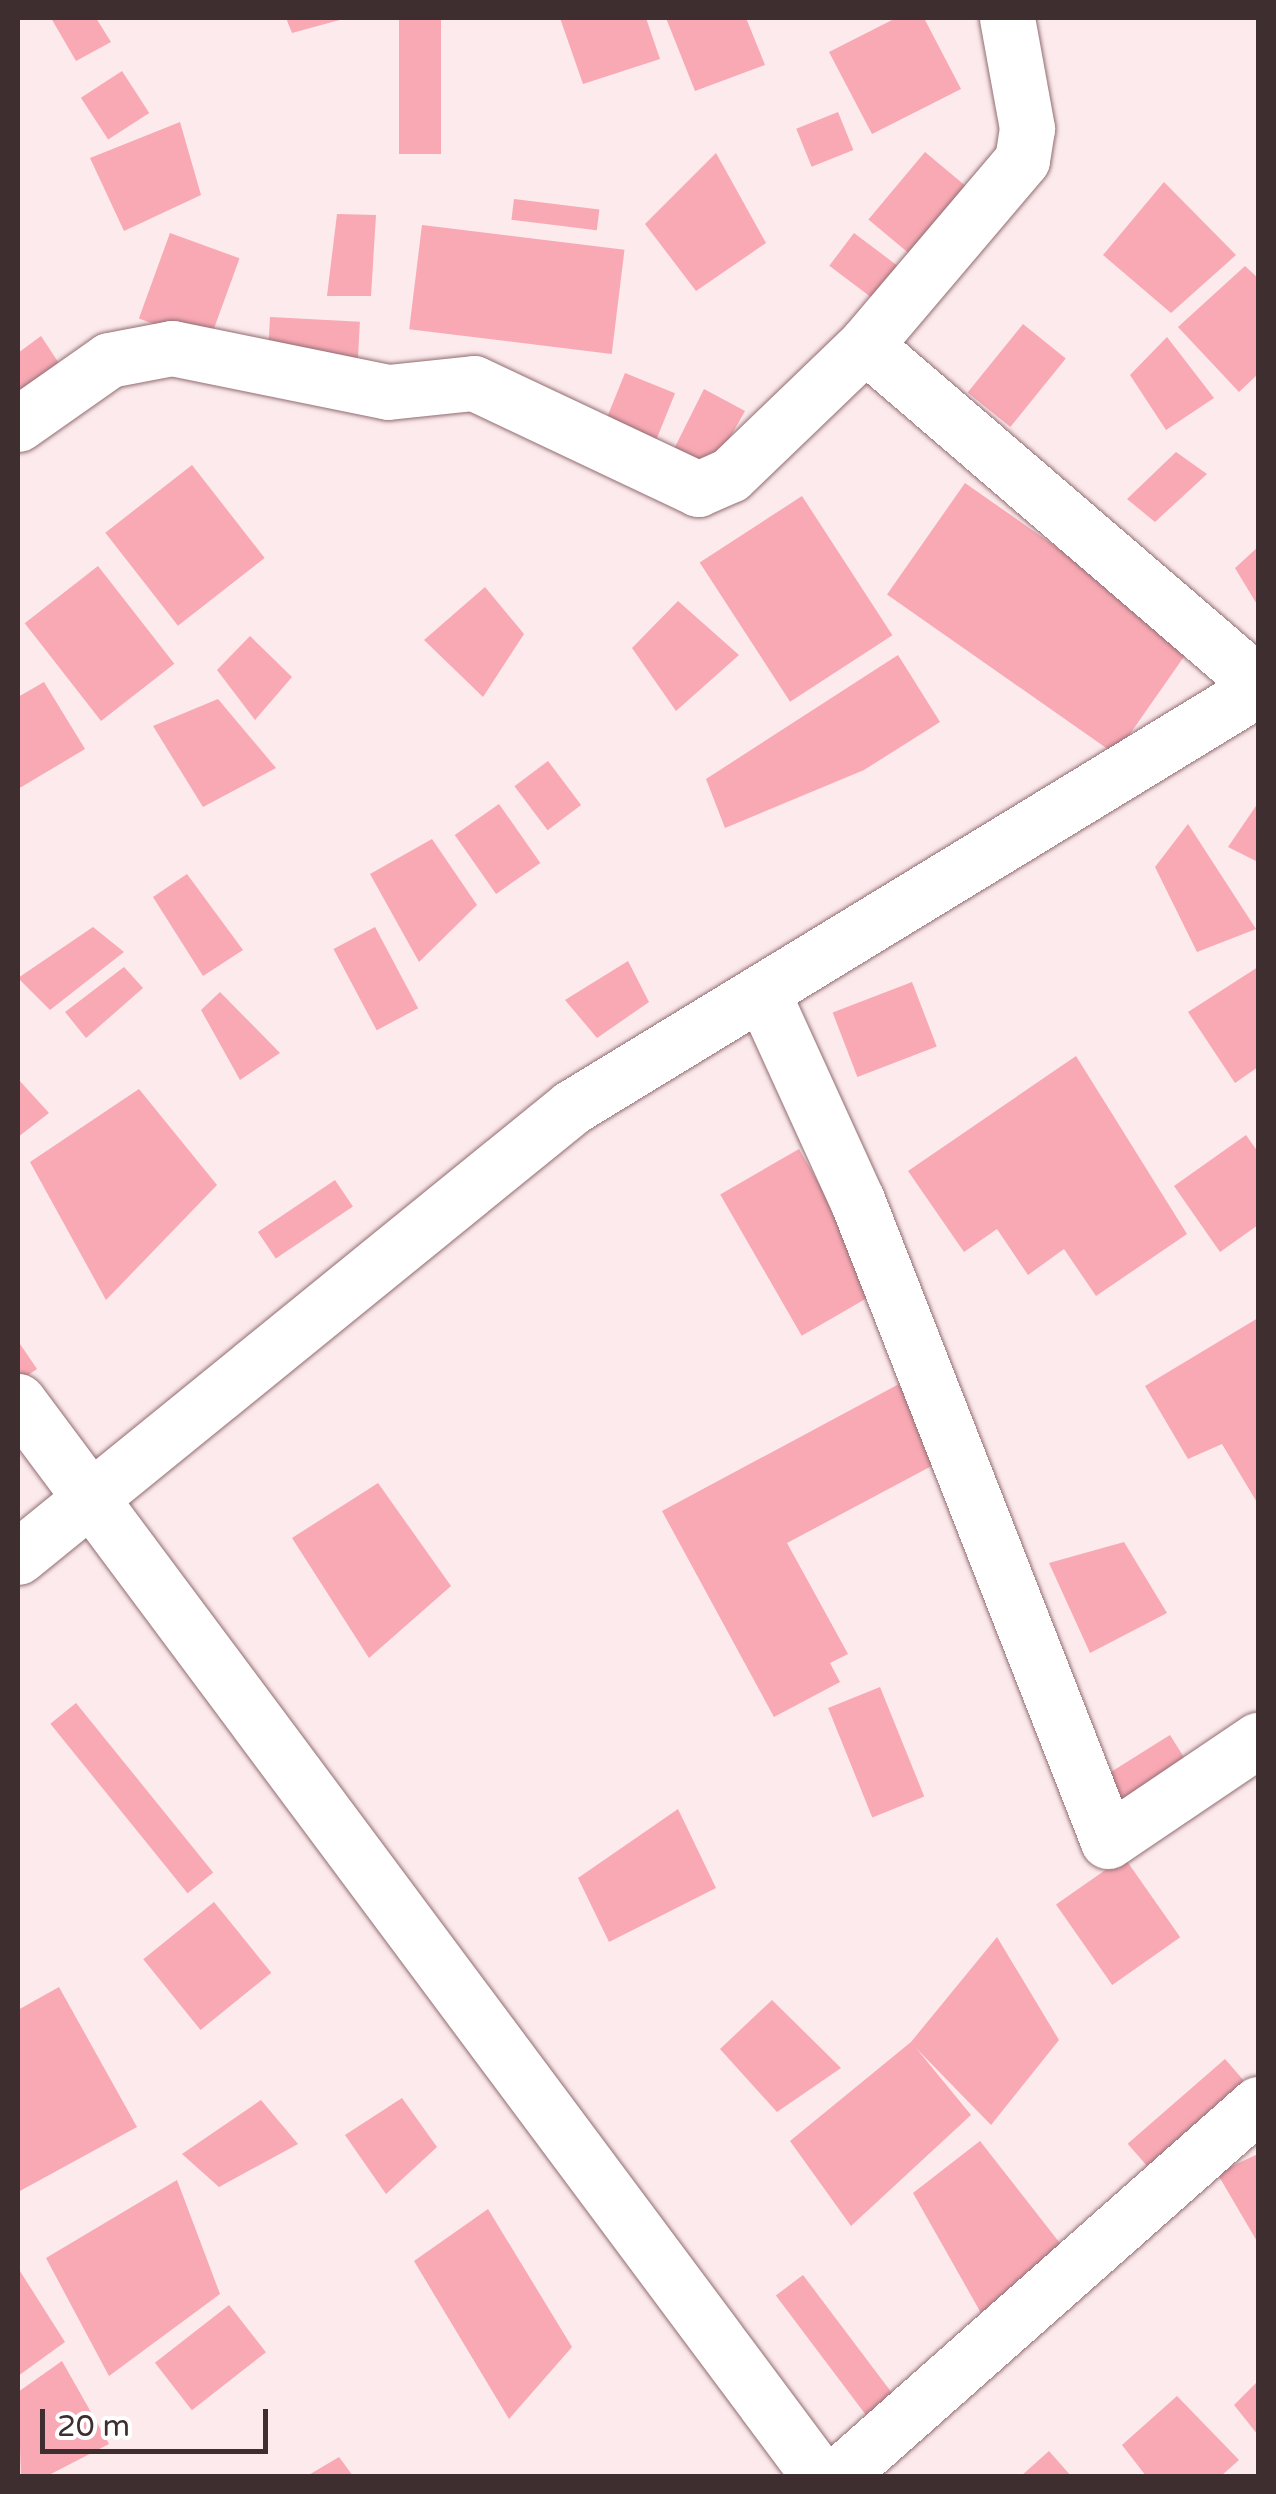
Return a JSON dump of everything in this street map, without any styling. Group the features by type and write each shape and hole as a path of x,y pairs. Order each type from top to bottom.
{"street":[{"path":"18,424 109,360 172,348 388,392 474,383 698,489 730,475 865,345 1022,160 1025,114 1006,18"},
{"path":"18,1558 572,1107 1258,686 865,345"},
{"path":"762,992 858,1200 1108,1841 1258,1740"},
{"path":"18,1400 96,1498 819,2476"},
{"path":"838,2476 1258,2104"}],"building":[{"path":"51,18 96,18 111,42 76,61"},
{"path":"286,18 343,18 343,19 292,33"},
{"path":"399,18 441,18 441,154 399,154"},
{"path":"560,18 646,18 660,59 583,84"},
{"path":"666,18 746,18 765,65 695,91"},
{"path":"896,18 924,18 961,89 872,134 829,52"},
{"path":"122,71 149,113 108,140 81,98"},
{"path":"838,112 853,150 812,167 796,129"},
{"path":"180,122 201,195 124,231 90,158"},
{"path":"925,152 967,187 911,255 868,219"},
{"path":"716,153 766,243 696,291 645,224"},
{"path":"1164,182 1236,255 1171,313 1103,255"},
{"path":"514,199 599,209 597,230 511,220"},
{"path":"337,214 376,215 371,296 327,296"},
{"path":"422,225 624,250 612,354 409,329"},
{"path":"170,233 240,258 208,344 139,319"},
{"path":"854,233 901,269 876,301 829,266"},
{"path":"1245,266 1258,278 1258,374 1239,392 1178,327"},
{"path":"270,317 360,322 358,364 268,359"},
{"path":"1023,324 1066,359 1010,427 968,392"},
{"path":"41,336 62,368 18,399 18,353"},
{"path":"1167,337 1214,398 1166,430 1130,375"},
{"path":"625,373 675,393 654,444 604,424"},
{"path":"704,389 745,411 711,471 670,457"},
{"path":"1176,452 1207,474 1155,522 1127,499"},
{"path":"192,465 265,558 178,626 105,533"},
{"path":"965,483 1194,643 1116,754 887,594"},
{"path":"802,496 892,635 790,702 700,562"},
{"path":"1258,547 1258,606 1235,568"},
{"path":"98,566 174,664 101,721 25,623"},
{"path":"485,587 524,634 483,697 424,640"},
{"path":"678,601 739,655 676,711 632,648"},
{"path":"250,636 292,677 255,720 217,670"},
{"path":"898,655 940,722 864,770 725,828 706,779"},
{"path":"44,682 85,749 18,789 18,697"},
{"path":"218,699 276,768 203,807 153,726"},
{"path":"548,761 581,805 548,830 514,786"},
{"path":"1258,803 1258,862 1228,847"},
{"path":"499,804 540,863 496,894 455,835"},
{"path":"1188,824 1256,929 1197,952 1155,867"},
{"path":"432,839 477,905 419,962 370,874"},
{"path":"187,874 243,950 203,976 153,897"},
{"path":"93,927 124,952 50,1010 18,978"},
{"path":"375,927 418,1008 377,1030 334,949"},
{"path":"628,961 649,1002 597,1038 565,1000"},
{"path":"124,967 143,988 86,1038 65,1012"},
{"path":"1258,967 1258,1067 1235,1083 1188,1012"},
{"path":"912,982 937,1046 857,1077 833,1012"},
{"path":"220,992 280,1053 240,1080 201,1010"},
{"path":"1076,1056 1187,1234 1096,1296 1064,1249 1028,1275 997,1229 964,1252 908,1171"},
{"path":"18,1079 49,1113 18,1137"},
{"path":"139,1089 217,1185 106,1300 30,1162"},
{"path":"1246,1135 1258,1152 1258,1225 1220,1252 1174,1186"},
{"path":"799,1149 880,1290 802,1336 720,1194"},
{"path":"335,1180 353,1207 276,1259 258,1232"},
{"path":"1258,1318 1258,1504 1222,1444 1188,1459 1145,1386"},
{"path":"18,1346 37,1369 18,1382"},
{"path":"899,1384 941,1461 787,1543 848,1654 830,1663 840,1682 774,1717 662,1511"},
{"path":"378,1483 451,1586 369,1658 292,1538"},
{"path":"1124,1542 1167,1613 1090,1653 1049,1563"},
{"path":"880,1687 924,1796 872,1817 828,1708"},
{"path":"76,1703 213,1872 188,1893 50,1724"},
{"path":"1170,1735 1190,1767 1122,1810 1102,1777"},
{"path":"678,1809 716,1888 609,1942 578,1878"},
{"path":"1124,1857 1180,1937 1112,1985 1056,1905"},
{"path":"214,1902 271,1973 201,2030 143,1959"},
{"path":"997,1937 1059,2040 991,2125 916,2048 971,2115 851,2226 790,2141 911,2042"},
{"path":"59,1987 137,2127 18,2192 18,2010"},
{"path":"772,2000 841,2068 777,2112 720,2049"},
{"path":"1225,2059 1254,2092 1157,2177 1128,2144"},
{"path":"402,2098 437,2147 386,2194 345,2135"},
{"path":"261,2100 298,2144 219,2187 182,2154"},
{"path":"980,2141 1066,2251 981,2313 913,2193"},
{"path":"1258,2154 1258,2243 1217,2173"},
{"path":"177,2180 220,2294 109,2376 46,2258"},
{"path":"488,2209 572,2347 509,2419 414,2261"},
{"path":"18,2268 65,2342 18,2376"},
{"path":"803,2275 896,2399 869,2419 776,2295"},
{"path":"229,2305 266,2352 192,2410 155,2363"},
{"path":"62,2361 109,2444 47,2476 21,2476 18,2392"},
{"path":"1258,2381 1258,2435 1234,2405"},
{"path":"1177,2396 1239,2460 1221,2476 1146,2476 1122,2445"},
{"path":"1049,2451 1071,2476 1021,2476"},
{"path":"339,2457 353,2476 307,2476"}]}
